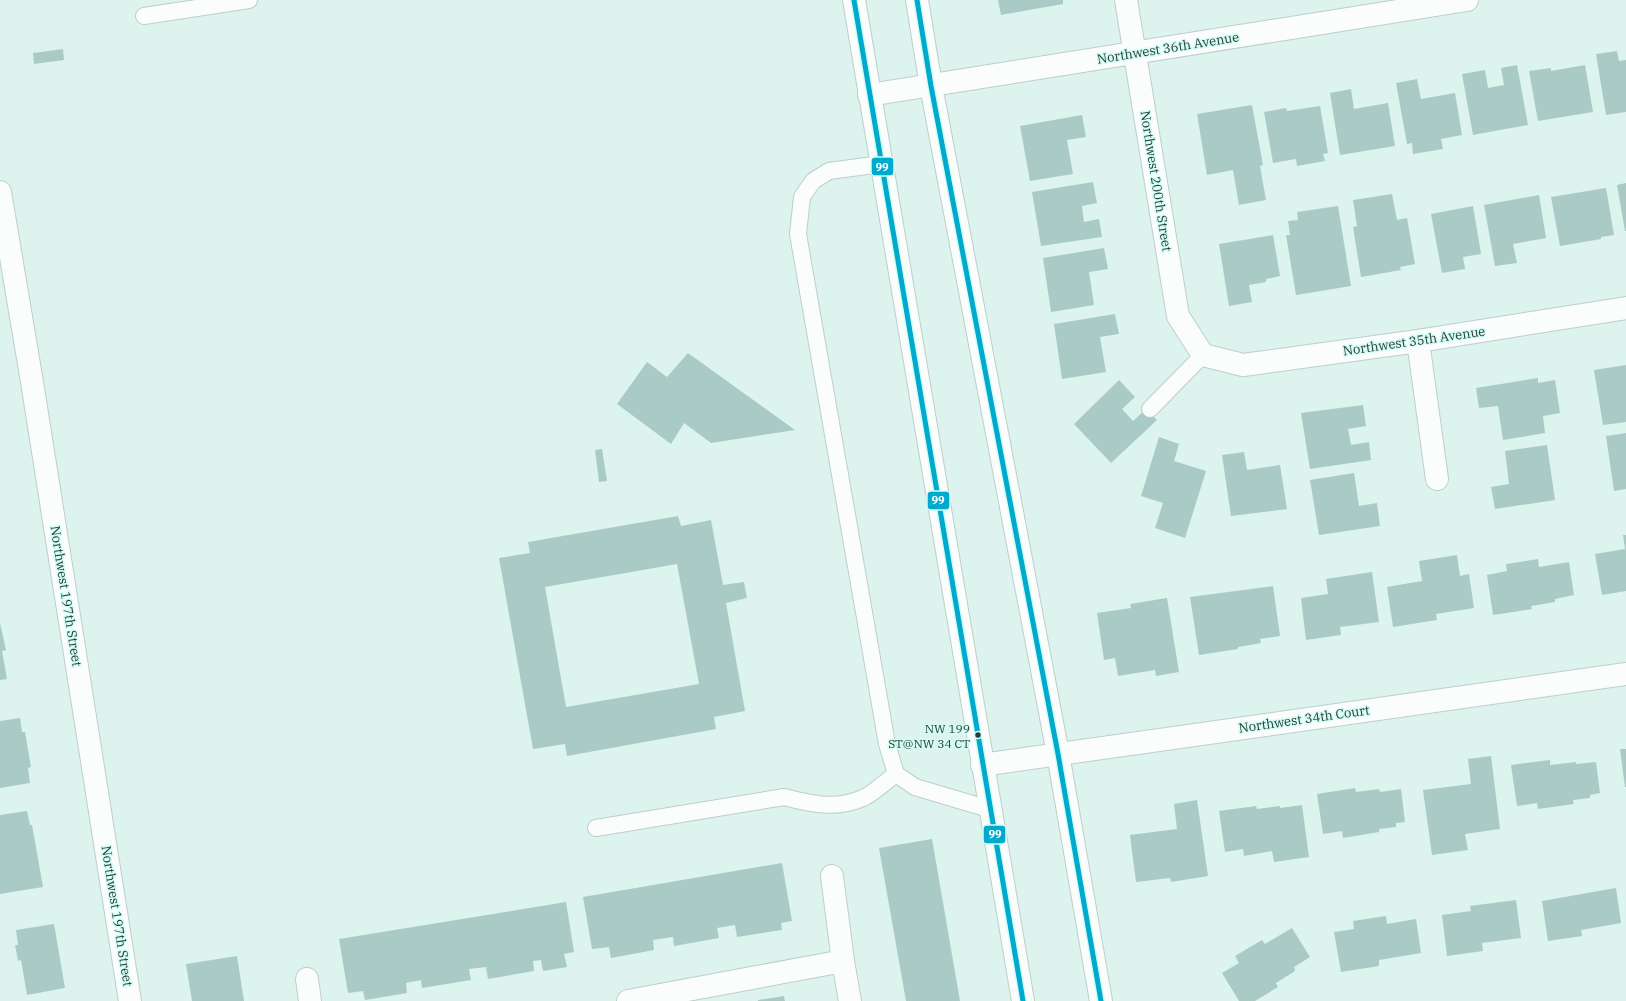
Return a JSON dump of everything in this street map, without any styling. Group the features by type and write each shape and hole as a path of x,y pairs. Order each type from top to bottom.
{"street":[{"path":"854,0 1022,1001"},
{"path":"917,0 931,86 1058,754 1101,1001"},
{"name":"Northwest 200th Street","path":"1126,0 1178,316 1203,355"},
{"name":"Northwest 36th Avenue","path":"869,95 1135,54 1467,0"},
{"name":"Northwest 197th Street","path":"0,192 32,382 130,1001"},
{"name":"Northwest 35th Avenue","path":"1203,355 1243,365 1418,341 1626,308"},
{"path":"1418,341 1437,479"},
{"name":"Northwest 34th Court","path":"982,765 1626,674"},
{"path":"832,876 843,961 850,1001"},
{"path":"628,1001 843,961"},
{"path":"307,979 310,1001"}],"lane":[{"path":"144,16 249,0"},
{"path":"881,164 829,171 814,181 802,197 798,234 888,744 896,774 915,787 989,809"},
{"path":"1150,409 1203,355"},
{"path":"596,828 784,797 809,804 837,806 864,798 896,774"}],"building":[{"path":"998,0 1063,0 1063,4 1001,15"},
{"path":"63,49 64,60 34,64 33,53"},
{"path":"1617,51 1619,61 1626,60 1626,112 1606,115 1596,54"},
{"path":"1517,65 1528,125 1473,135 1462,74 1485,70 1488,88 1504,85 1501,68"},
{"path":"1585,65 1593,112 1538,121 1529,71 1551,68 1551,71"},
{"path":"1417,79 1421,99 1455,93 1462,135 1441,139 1443,149 1413,154 1412,143 1407,144 1396,83"},
{"path":"1351,89 1354,109 1388,103 1395,146 1340,155 1330,93"},
{"path":"1252,105 1263,165 1260,166 1266,200 1239,205 1233,170 1207,175 1197,114"},
{"path":"1320,106 1328,153 1323,154 1325,161 1297,166 1296,159 1273,163 1264,112 1286,108 1287,111"},
{"path":"1082,115 1086,137 1067,140 1073,174 1030,181 1020,126"},
{"path":"1093,182 1097,203 1082,206 1084,222 1099,219 1102,237 1041,246 1032,192"},
{"path":"1626,183 1626,231 1625,231 1617,185"},
{"path":"1606,188 1614,235 1601,237 1601,239 1560,246 1551,197"},
{"path":"1392,194 1397,220 1407,218 1415,264 1400,267 1401,270 1361,277 1353,227 1357,226 1353,200"},
{"path":"1539,195 1546,238 1513,244 1517,263 1495,266 1484,205"},
{"path":"1338,206 1351,286 1296,295 1286,235 1290,235 1288,221 1298,220 1297,212"},
{"path":"1473,206 1481,254 1463,257 1465,269 1442,273 1431,214"},
{"path":"1273,235 1280,276 1266,279 1266,282 1249,285 1252,302 1229,306 1219,244"},
{"path":"1104,248 1108,269 1089,272 1094,305 1051,312 1043,258"},
{"path":"1115,314 1119,334 1100,337 1106,372 1062,379 1054,324"},
{"path":"688,353 795,430 711,443 684,423 671,444 617,404 647,362 667,377"},
{"path":"1626,365 1626,422 1603,425 1594,370"},
{"path":"1538,378 1538,383 1555,380 1560,413 1543,416 1545,433 1503,440 1498,406 1479,408 1476,388"},
{"path":"1119,380 1135,397 1122,409 1133,421 1146,409 1157,420 1111,463 1074,424"},
{"path":"1363,405 1366,426 1348,429 1351,445 1369,442 1371,460 1310,469 1301,413"},
{"path":"1626,433 1626,489 1614,491 1606,436"},
{"path":"1159,437 1179,444 1174,461 1206,471 1185,538 1155,528 1163,503 1141,496"},
{"path":"1547,445 1555,500 1495,509 1491,487 1509,484 1505,451"},
{"path":"602,449 607,481 599,482 595,450"},
{"path":"1244,452 1247,470 1280,465 1287,509 1231,516 1222,455"},
{"path":"1354,473 1359,506 1377,503 1380,526 1319,535 1310,480"},
{"path":"678,516 681,526 711,520 723,585 744,582 747,598 726,603 745,711 714,717 716,729 567,756 565,744 533,749 499,558 530,553 528,542","holes":["677,564 699,684 566,707 545,587"]},
{"path":"1623,535 1626,535 1626,591 1602,595 1595,554 1625,549"},
{"path":"1457,555 1460,576 1469,574 1474,608 1436,614 1437,620 1393,627 1387,587 1422,581 1419,561"},
{"path":"1538,559 1539,567 1569,562 1574,595 1555,599 1555,602 1531,606 1532,609 1493,615 1487,575 1507,571 1506,564"},
{"path":"1372,572 1379,622 1340,627 1341,635 1306,640 1301,598 1328,594 1326,579"},
{"path":"1273,586 1280,636 1260,639 1261,643 1238,647 1238,649 1199,655 1190,597"},
{"path":"1167,598 1179,672 1156,676 1155,670 1118,676 1115,658 1104,660 1097,613 1131,608 1130,604"},
{"path":"0,623 6,650 2,651 7,679 0,680"},
{"path":"20,718 22,732 25,732 31,767 28,768 30,783 0,788 0,721"},
{"path":"1620,749 1626,749 1626,787 1625,787"},
{"path":"1491,756 1500,829 1465,834 1468,850 1432,855 1423,790 1471,784 1468,759"},
{"path":"1550,760 1550,765 1576,762 1576,764 1596,762 1600,793 1590,795 1590,798 1573,800 1574,804 1538,809 1537,803 1517,806 1511,765"},
{"path":"1355,788 1356,792 1379,789 1380,792 1401,789 1405,822 1396,823 1396,827 1379,829 1379,832 1343,838 1342,831 1323,834 1317,794"},
{"path":"1197,800 1208,876 1171,882 1170,878 1136,882 1130,835 1177,829 1174,804"},
{"path":"1302,805 1309,857 1274,862 1272,851 1244,856 1243,849 1225,852 1219,811 1256,806 1257,809"},
{"path":"27,811 30,825 32,825 43,887 0,894 0,815"},
{"path":"932,839 960,1001 906,1001 879,848"},
{"path":"782,863 792,921 781,923 782,930 737,937 735,925 717,928 719,938 674,946 673,937 653,940 654,950 611,958 609,947 592,949 583,897"},
{"path":"1616,888 1621,923 1581,930 1582,936 1548,941 1542,901"},
{"path":"1516,900 1521,938 1482,943 1483,951 1447,956 1442,915 1471,911 1470,906"},
{"path":"566,902 574,952 564,954 567,967 543,971 541,960 533,961 534,971 488,979 486,967 469,969 471,980 422,988 421,980 406,983 407,993 365,1000 363,991 348,993 339,939"},
{"path":"1386,916 1387,924 1416,919 1421,953 1379,960 1379,966 1341,972 1334,932 1354,929 1353,921"},
{"path":"54,924 65,988 27,995 21,960 18,961 15,945 18,945 16,930"},
{"path":"1292,928 1310,957 1294,967 1295,971 1276,983 1278,987 1255,1001 1239,1001 1222,973 1239,963 1235,956 1262,940 1265,944"},
{"path":"237,956 244,1001 192,1001 186,964"},
{"path":"784,996 785,1001 758,1001 758,1000"}],"transit line":[{"name":"99","path":"854,0 1023,1001"},
{"name":"99","path":"917,0 931,86 1058,754 1101,1001"}],"place":[{"name":"NW 199 ST@NW 34 CT","path":"978,735"}]}
